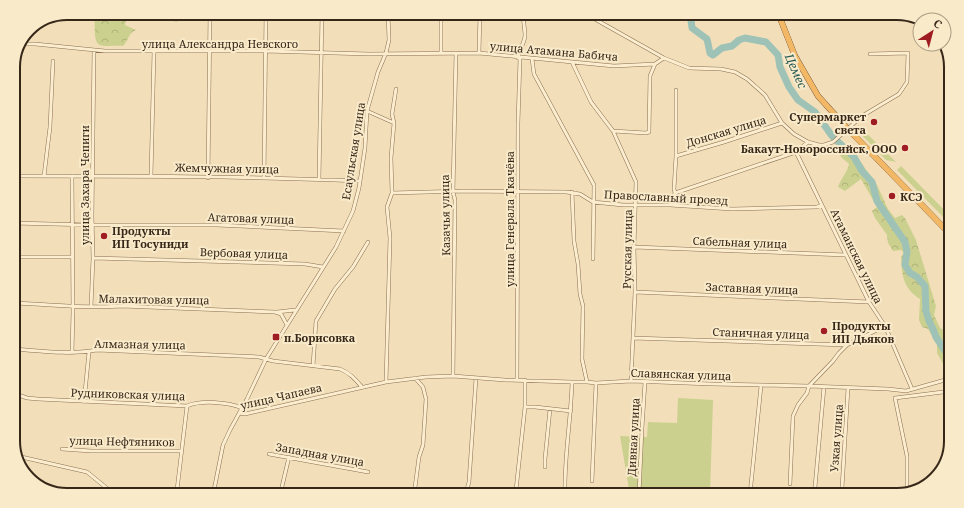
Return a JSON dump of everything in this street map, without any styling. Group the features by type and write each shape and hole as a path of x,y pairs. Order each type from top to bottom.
{"highway":[{"path":"781,20 795,56 818,96 944,228"}],"street":[{"path":"208,178 210,20"},
{"path":"264,177 266,20"},
{"path":"319,179 322,20"},
{"name":"Есаульская улица","path":"239,413 266,359 295,310 336,247 353,211 360,181 365,148 368,111 378,72 386,53 389,40 388,20"},
{"path":"441,20 441,54"},
{"path":"479,53 480,20"},
{"name":"улица Генерала Ткачёва","path":"517,380 519,51 525,36 524,20"},
{"path":"596,20 664,58 689,68 720,69 735,72 747,78 765,95 782,123 794,134 808,142 824,145 833,142 862,116 899,94 907,82 908,54 870,54"},
{"name":"улица Александра Невского","path":"26,44 94,50 386,53"},
{"name":"улица Захара Чепиги","path":"91,307 94,50"},
{"path":"151,176 154,51"},
{"path":"386,53 456,53"},
{"name":"улица Атамана Бабича","path":"456,53 479,53 614,66 655,64"},
{"name":"Казачья улица","path":"453,376 455,200 453,192 456,53"},
{"path":"613,131 649,132 650,76 655,64 664,58"},
{"path":"532,59 534,74 594,185 593,259"},
{"path":"44,176 50,127 53,61"},
{"name":"Русская улица","path":"572,62 591,102 613,131 636,182 634,247 635,292 631,381"},
{"path":"386,382 390,238 387,207 392,193 391,158 394,123 392,114 396,89"},
{"path":"670,206 675,193 676,90"},
{"path":"368,111 394,123"},
{"name":"Донская улица","path":"676,156 782,123"},
{"path":"675,193 796,152 808,142"},
{"name":"Атаманская улица","path":"796,152 868,302 884,326 912,389"},
{"name":"Жемчужная улица","path":"20,176 93,175 208,178 264,177 360,181"},
{"path":"72,176 72,353"},
{"path":"572,192 574,241 578,264 580,294 583,306 582,359 587,382"},
{"name":"Православный проезд","path":"392,193 572,192 580,194 593,202 623,205 732,209 810,208 822,205"},
{"name":"Агатовая улица","path":"20,224 217,226 344,231"},
{"path":"314,366 316,321 335,289 353,267 368,242"},
{"name":"Сабельная улица","path":"634,247 846,255"},
{"path":"20,257 72,257"},
{"name":"Вербовая улица","path":"92,258 306,264 323,267"},
{"name":"Заставная улица","path":"635,292 868,302"},
{"name":"Малахитовая улица","path":"20,303 91,307 122,306 275,312 295,310"},
{"path":"275,312 281,314 287,325"},
{"name":"Станичная улица","path":"632,338 847,345 884,326"},
{"path":"790,484 793,416 798,405 807,393 809,386 833,361 842,348 847,345"},
{"name":"Алмазная улица","path":"20,349 72,353 97,350 259,358 340,369 346,372 362,387"},
{"path":"84,402 89,352"},
{"name":"Славянская улица","path":"386,382 415,378 453,376 596,383 631,381 761,386 809,386 906,391 944,380"},
{"path":"415,378 423,387 426,399 423,445 419,457 415,488"},
{"path":"467,488 470,482 476,378"},
{"path":"516,488 525,408 525,380"},
{"name":"улица Чапаева","path":"214,488 223,445 239,413 244,414 386,382"},
{"path":"565,488 572,382"},
{"name":"Дивная улица","path":"639,488 645,382"},
{"path":"592,481 596,383"},
{"path":"751,488 761,386"},
{"path":"815,488 824,387"},
{"name":"Узкая улица","path":"842,488 848,388"},
{"path":"907,487 907,456 895,398 944,392"},
{"name":"Рудниковская улица","path":"20,396 27,398 84,402 187,406 195,402 234,404 242,408"},
{"path":"177,488 187,406"},
{"path":"525,408 571,411"},
{"path":"545,468 550,409"},
{"name":"улица Нефтяников","path":"62,448 91,451 182,451"},
{"name":"Западная улица","path":"269,454 368,472"},
{"path":"23,457 87,472 107,488"},
{"path":"282,488 289,457"}],"green space":[{"path":"95,20 126,20 125,25 136,30 131,33 123,46 100,45 96,40"},
{"path":"858,125 896,162 886,160 858,131"},
{"path":"848,144 877,185 888,209 895,218 902,215 905,218 916,240 936,306 934,315 940,328 944,331 944,366 937,353 937,344 928,329 922,327 919,320 920,299 914,295 904,281 901,257 904,253 901,250 893,251 888,243 887,235 872,211 877,207 861,179 845,191 838,187 849,164 838,152 839,146"},
{"path":"901,166 944,210 944,218 897,170"},
{"path":"678,398 713,400 710,488 629,488 620,436 647,437 648,422 677,423"}],"waterway":[{"name":"Цемес","path":"691,20 692,28 707,39 710,53 713,55 722,48 732,46 739,40 745,38 766,42 778,55 780,67 789,87 798,100 815,112 832,136 854,157 862,171 872,182 877,201 905,242 907,252 905,265 910,273 917,277 925,286 926,311 929,321 936,337 944,349"}],"place":[{"name":"Супермаркет света","path":"874,122"},
{"name":"Бакаут-Новороссийск, ООО","path":"905,148"},
{"name":"КСЭ","path":"892,196"},
{"name":"Продукты ИП Тосуниди","path":"104,236"},
{"name":"Продукты ИП Дьяков","path":"824,331"},
{"name":"п.Борисовка","path":"276,337"}]}
